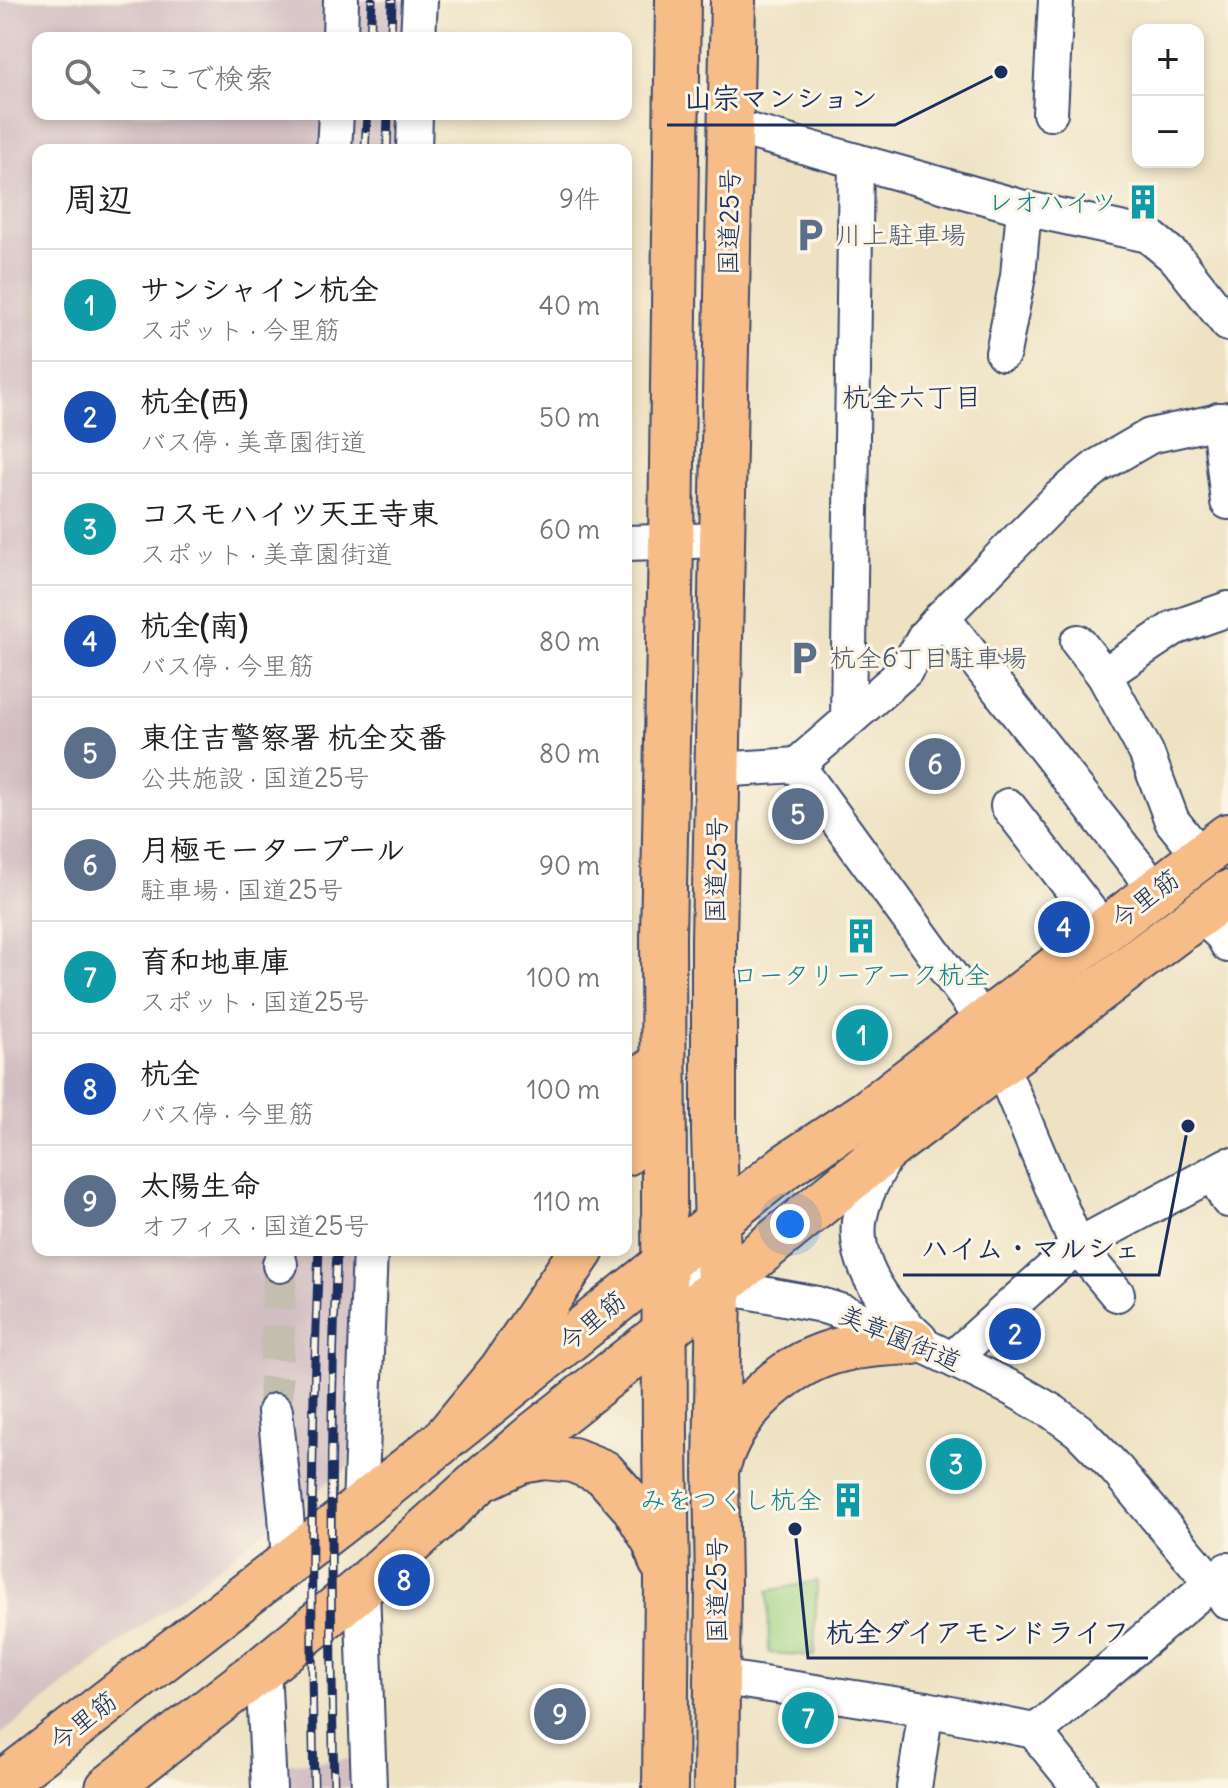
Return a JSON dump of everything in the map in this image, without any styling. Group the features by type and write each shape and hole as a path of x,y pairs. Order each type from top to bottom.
{"main road":[{"name":"国道25号","path":"665,1788 667,1583 663,937 678,0"},
{"name":"国道25号","path":"716,1788 719,1286 714,1134 717,770 733,0"},
{"name":"今里筋","path":"0,1785 289,1563 786,1166 867,1112 1214,846"},
{"name":"今里筋","path":"108,1788 362,1587 537,1432 891,1146 1000,1063 1219,918"},
{"path":"632,1135 651,1051 663,937"},
{"path":"446,1437 502,1369 578,1256"},
{"path":"716,1471 732,1430 766,1391 791,1371 842,1349 873,1344 934,1351"},
{"path":"481,1480 521,1461 544,1457 573,1460 603,1472 634,1507 655,1542 667,1583"}],"street":[{"path":"340,32 341,0"},
{"path":"418,32 420,0"},
{"path":"1050,113 1056,0"},
{"path":"334,144 336,120"},
{"path":"414,144 415,120"},
{"path":"731,126 1024,208 1148,235 1177,259 1228,324"},
{"path":"848,720 856,161"},
{"path":"1003,353 1018,276 1024,208"},
{"path":"717,770 797,765 905,671 925,636 1059,498 1098,466 1150,436 1221,416 1228,502"},
{"path":"632,543 722,540"},
{"path":"1104,675 1174,628 1228,609"},
{"path":"942,617 1155,892"},
{"path":"1078,642 1104,675 1146,752 1172,821 1214,846"},
{"path":"797,765 984,1022"},
{"path":"1008,806 1104,930"},
{"path":"1000,1063 1077,1246 1117,1294"},
{"path":"891,1146 862,1207 860,1246 871,1279 884,1301 934,1351 963,1349 1077,1246 1223,1180"},
{"path":"360,1507 370,1256"},
{"name":"美章園街道","path":"665,1262 719,1286 830,1308 934,1351 1053,1412 1079,1431 1223,1585"},
{"path":"275,1411 289,1563"},
{"path":"1034,1731 1223,1585"},
{"path":"362,1587 369,1788"},
{"path":"263,1668 269,1788"},
{"path":"718,1677 926,1709 1034,1731 1080,1788"},
{"path":"914,1788 926,1709"}],"shaded area":[{"path":"0,0 408,0 407,32 32,32 32,120 404,120 403,144 32,144 32,1256 358,1256 349,1466 0,1735"},
{"path":"355,1759 356,1788 290,1788 289,1763"}],"green space":[{"path":"817,1581 814,1656 769,1653 768,1591"}],"tunnel":[{"path":"275,1411 280,1265"}],"railway":[{"path":"370,32 372,0"},
{"path":"391,32 392,0"},
{"path":"365,144 367,120"},
{"path":"387,144 388,120"},
{"path":"314,1788 312,1519 319,1256"},
{"path":"334,1788 331,1519 337,1256"}],"place":[{"name":"山宗マンション","path":"1001,72"},
{"name":"レオハイツ","path":"1143,202"},
{"name":"川上駐車場","path":"810,235"},
{"name":"杭全6丁目駐車場","path":"804,658"},
{"name":"月極モータープール","path":"935,764"},
{"name":"東住吉警察署 杭全交番","path":"798,814"},
{"name":"杭全(南)","path":"1064,927"},
{"name":"ロータリーアーク杭全","path":"861,936"},
{"name":"サンシャイン杭全","path":"862,1035"},
{"name":"ハイム・マルシェ","path":"1188,1126"},
{"name":"杭全(西)","path":"1015,1334"},
{"name":"コスモハイツ天王寺東","path":"956,1464"},
{"name":"みをつくし杭全","path":"848,1500"},
{"name":"杭全ダイアモンドライフ","path":"795,1529"},
{"name":"杭全","path":"404,1580"},
{"name":"太陽生命","path":"560,1714"},
{"name":"育和地車庫","path":"808,1718"}],"district":[{"name":"杭全六丁目","path":"912,397"}]}
